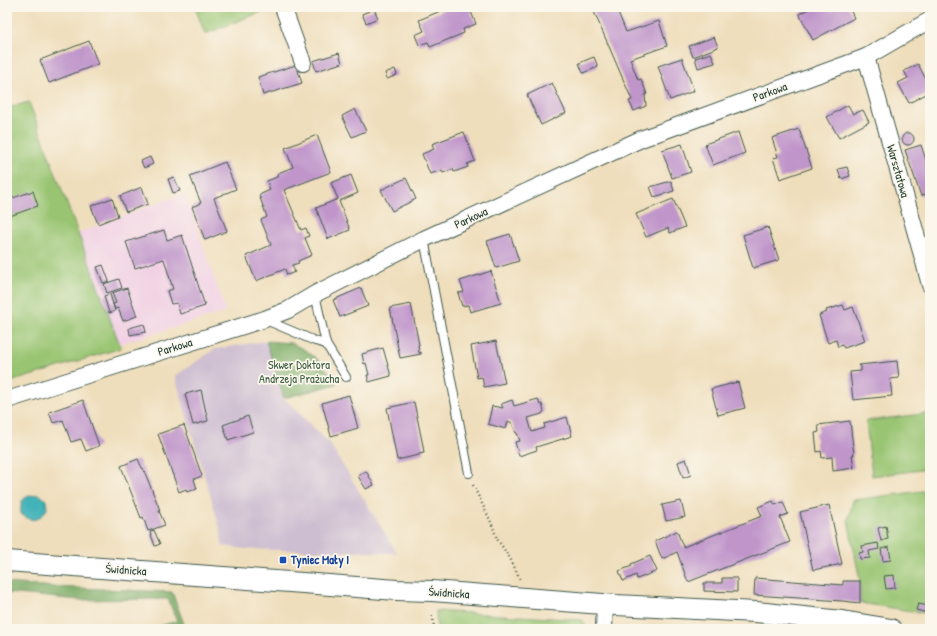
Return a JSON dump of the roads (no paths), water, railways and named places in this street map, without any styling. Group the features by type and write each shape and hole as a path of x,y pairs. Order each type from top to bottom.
{"street":[{"path":"283,7 303,63"},
{"name":"Parkowa","path":"7,400 265,319 288,310 315,294 424,239 642,139 866,57 930,20"},
{"name":"Warsztatowa","path":"866,57 930,285"},
{"name":"Świdnicka","path":"7,561 397,590 432,591 605,604 756,612 842,621 891,629"},
{"path":"604,629 605,604"}],"lane":[{"path":"424,239 469,473"},
{"path":"315,294 326,344 346,377"},
{"path":"265,319 315,341 326,344"}],"water":[{"path":"39,494 46,500 47,509 38,518 33,520 29,519 21,514 22,501 26,497"}],"place":[{"name":"Tyniec Mały I","path":"283,560"}],"park label":[{"name":"Skwer Doktora Andrzeja Prażucha","path":"299,372"}]}
